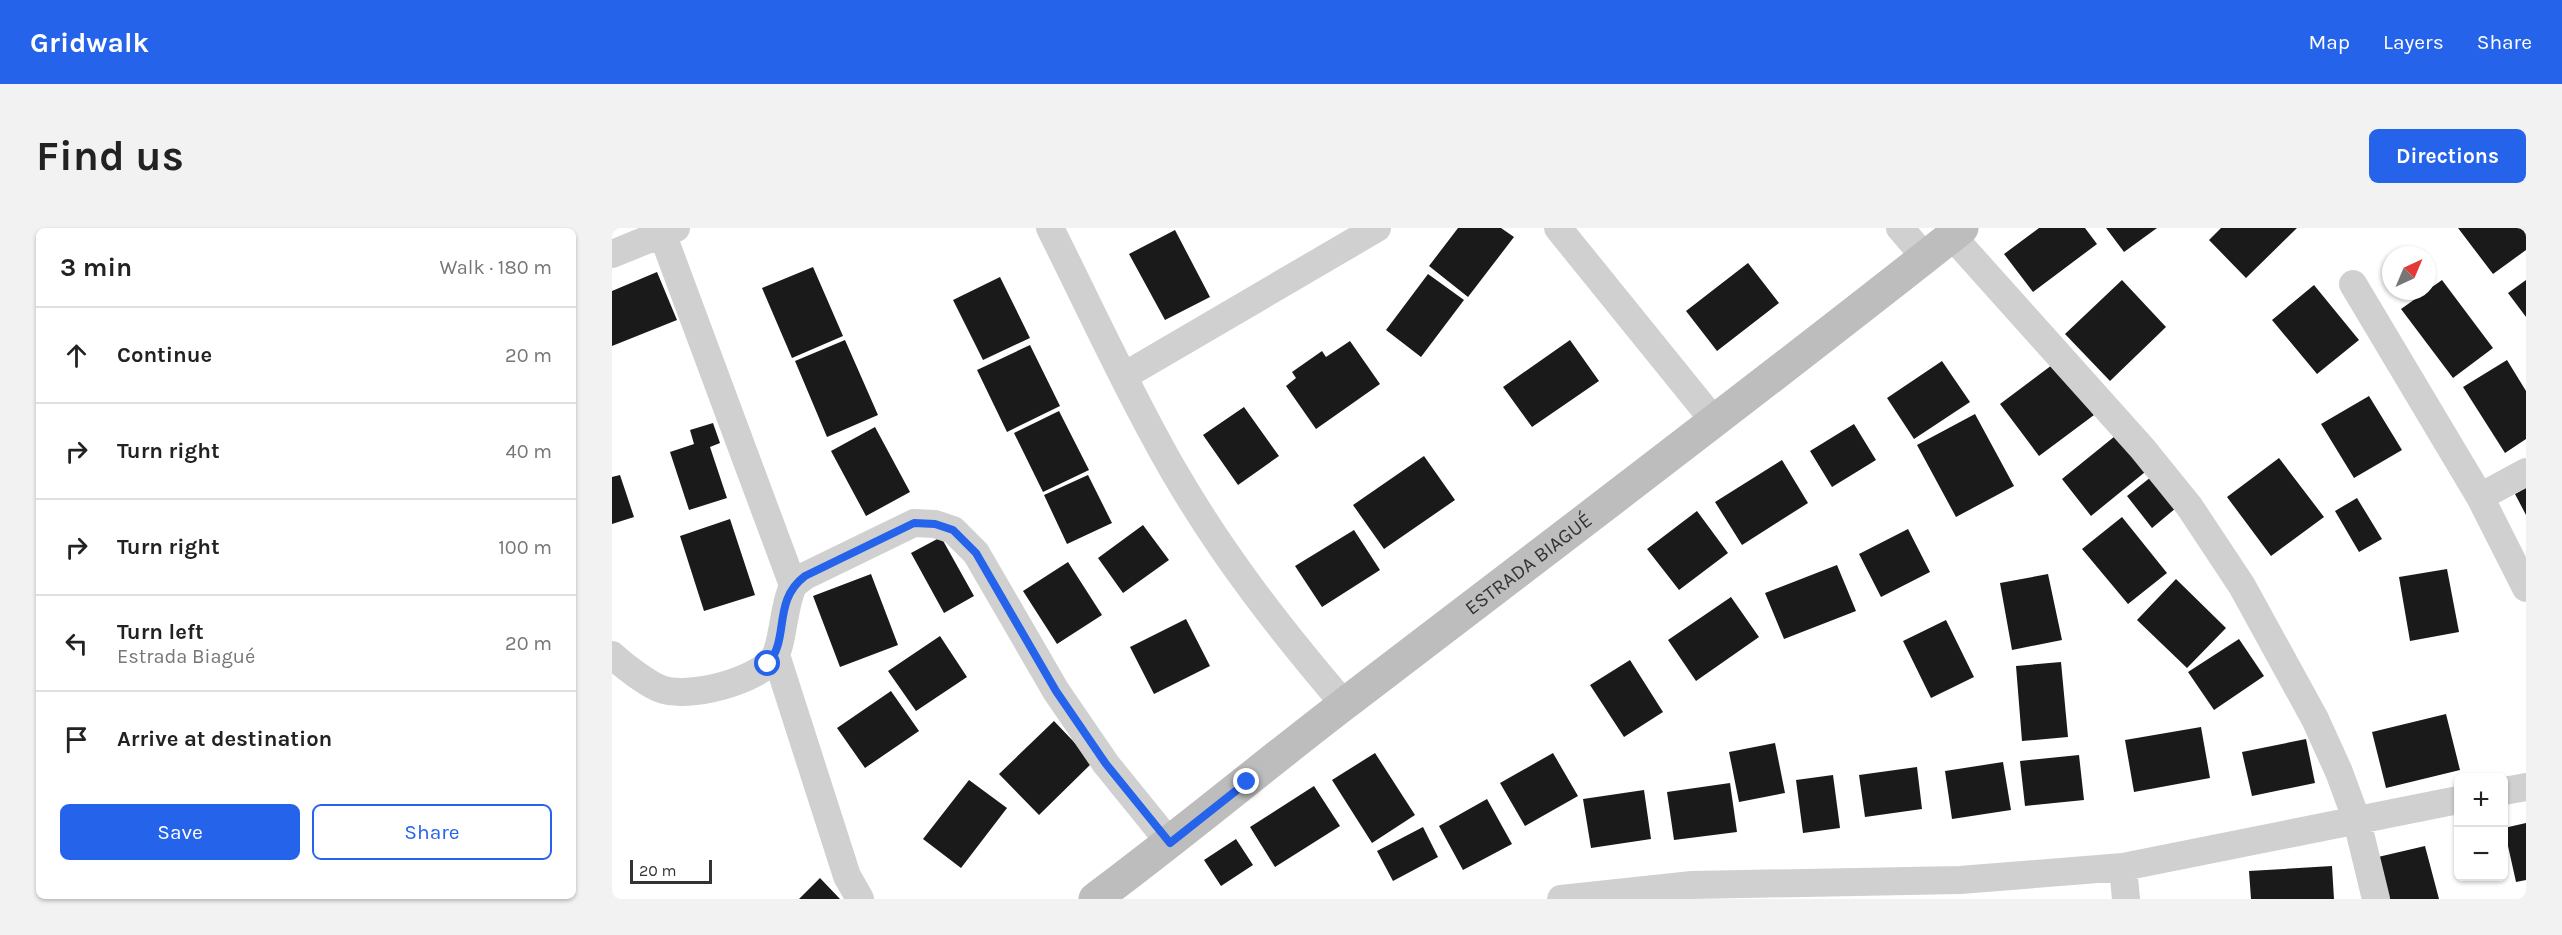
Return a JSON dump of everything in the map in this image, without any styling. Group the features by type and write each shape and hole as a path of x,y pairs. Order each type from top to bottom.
{"main road":[{"name":"ESTRADA BIAGUÉ","path":"1095,899 1170,843 1344,704 1715,422 1957,232"}],"street":[{"path":"1050,228 1172,469 1224,551 1277,625 1344,704"},
{"path":"1124,376 1377,228"},
{"path":"1558,228 1715,422"},
{"path":"1900,228 1924,256"},
{"path":"612,254 669,231 794,585"},
{"path":"1957,232 2189,506 2242,586 2289,670 2334,762 2357,821 2376,899"},
{"path":"2353,284 2480,497 2526,588"},
{"path":"2480,497 2526,472"},
{"path":"860,899 847,876 776,655 784,610 794,585 805,576 914,523 935,524 953,530 976,553 1056,691 1106,764 1170,843"},
{"path":"612,655 661,689 678,691 736,684 755,674 776,655"},
{"path":"2508,790 2526,787"},
{"path":"1561,899 1629,895 1692,885 1960,880 2122,867 2454,801"},
{"path":"2122,867 2126,899"}],"building":[{"path":"1458,228 1501,228 1514,237 1468,297 1429,266"},
{"path":"2039,228 2085,228 2097,244 2033,292 2004,254"},
{"path":"2106,228 2157,228 2124,252"},
{"path":"2221,228 2297,228 2246,278 2209,240"},
{"path":"2458,228 2526,228 2526,250 2493,274"},
{"path":"1175,230 1210,297 1165,320 1129,254"},
{"path":"1748,263 1779,303 1717,351 1686,311"},
{"path":"813,267 843,336 792,358 762,288"},
{"path":"657,272 677,320 612,346 612,291"},
{"path":"1428,274 1464,300 1421,357 1386,330"},
{"path":"1000,277 1030,338 983,360 953,300"},
{"path":"2122,280 2166,327 2110,381 2065,334"},
{"path":"2442,280 2493,348 2453,378 2401,309 2414,300 2436,300 2436,284"},
{"path":"2526,280 2526,317 2508,293"},
{"path":"2314,285 2359,340 2317,374 2272,320"},
{"path":"845,340 878,415 827,437 795,361"},
{"path":"1570,340 1599,381 1532,427 1503,387"},
{"path":"1350,341 1380,384 1316,429 1286,386 1296,378 1292,372 1322,351 1326,357"},
{"path":"1030,345 1060,406 1007,432 977,370"},
{"path":"2507,360 2526,391 2526,439 2505,453 2463,387"},
{"path":"1942,361 1970,402 1914,439 1887,398"},
{"path":"2056,362 2094,415 2039,456 2000,404"},
{"path":"2369,396 2402,450 2354,478 2321,424"},
{"path":"1244,407 1279,456 1238,485 1203,435"},
{"path":"1059,411 1089,470 1043,492 1014,433"},
{"path":"1975,414 2014,486 1956,517 1917,445"},
{"path":"713,423 720,443 710,447 727,498 689,510 670,452 694,444 690,430"},
{"path":"1854,424 1876,460 1832,487 1810,451"},
{"path":"875,427 910,492 866,516 831,451"},
{"path":"2120,432 2150,468 2091,516 2062,479"},
{"path":"1424,456 1455,500 1384,549 1353,505"},
{"path":"2279,458 2324,517 2271,556 2227,497"},
{"path":"1782,460 1808,503 1742,545 1715,502"},
{"path":"620,475 634,517 612,524 612,477"},
{"path":"1088,475 1112,523 1067,544 1044,495"},
{"path":"2151,477 2176,508 2152,528 2127,496"},
{"path":"2526,488 2526,515 2515,494"},
{"path":"2357,498 2382,539 2359,552 2335,511"},
{"path":"1697,511 1728,553 1679,590 1647,549"},
{"path":"2122,517 2167,573 2128,604 2082,549"},
{"path":"730,519 755,595 704,611 680,536"},
{"path":"1143,525 1169,560 1123,593 1098,558"},
{"path":"1908,529 1930,572 1881,597 1859,554"},
{"path":"1354,530 1380,570 1322,607 1295,566"},
{"path":"941,537 974,596 944,613 911,553"},
{"path":"1068,562 1102,615 1057,644 1023,591"},
{"path":"1837,565 1856,611 1784,639 1765,593"},
{"path":"2447,569 2459,632 2410,641 2399,577"},
{"path":"871,574 898,645 840,667 813,596"},
{"path":"2048,574 2062,640 2012,650 2000,583"},
{"path":"2176,579 2226,628 2187,668 2137,620"},
{"path":"1731,597 1759,637 1696,681 1668,640"},
{"path":"1186,619 1210,666 1154,694 1130,647"},
{"path":"1946,620 1974,677 1931,698 1903,641"},
{"path":"940,636 967,677 916,711 888,671"},
{"path":"2239,639 2264,676 2214,710 2188,672"},
{"path":"1630,660 1663,712 1624,737 1590,685"},
{"path":"2061,662 2068,737 2022,741 2016,666"},
{"path":"891,691 919,731 865,768 837,728"},
{"path":"2446,714 2460,770 2386,788 2372,732"},
{"path":"1054,721 1093,762 1039,815 999,774"},
{"path":"2201,727 2210,778 2134,792 2125,740"},
{"path":"2306,739 2315,783 2252,796 2242,752"},
{"path":"1775,743 1785,793 1739,802 1729,752"},
{"path":"1375,753 1415,815 1372,843 1332,780"},
{"path":"1553,753 1578,796 1525,826 1500,783"},
{"path":"2079,755 2084,800 2025,806 2020,761"},
{"path":"2003,762 2011,810 1952,819 1945,771"},
{"path":"1917,767 1922,809 1865,817 1859,775"},
{"path":"1833,775 1840,828 1803,833 1796,780"},
{"path":"969,780 1007,808 961,868 923,839"},
{"path":"1730,783 1737,832 1674,840 1667,792"},
{"path":"1314,786 1340,826 1275,867 1250,827"},
{"path":"1644,790 1651,839 1591,848 1583,799"},
{"path":"1487,799 1512,844 1463,870 1439,826"},
{"path":"2526,823 2526,880 2516,882 2508,846 2508,827"},
{"path":"1423,827 1438,857 1393,881 1377,851"},
{"path":"1236,839 1253,865 1221,886 1204,860"},
{"path":"2425,846 2439,899 2389,899 2378,857"},
{"path":"2332,866 2334,899 2251,899 2249,871"},
{"path":"820,878 840,899 799,899"}],"route":[{"path":"768,664 776,655 784,610 794,585 805,576 914,523 935,524 953,530 976,553 1056,691 1106,764 1170,843 1247,782"}]}
